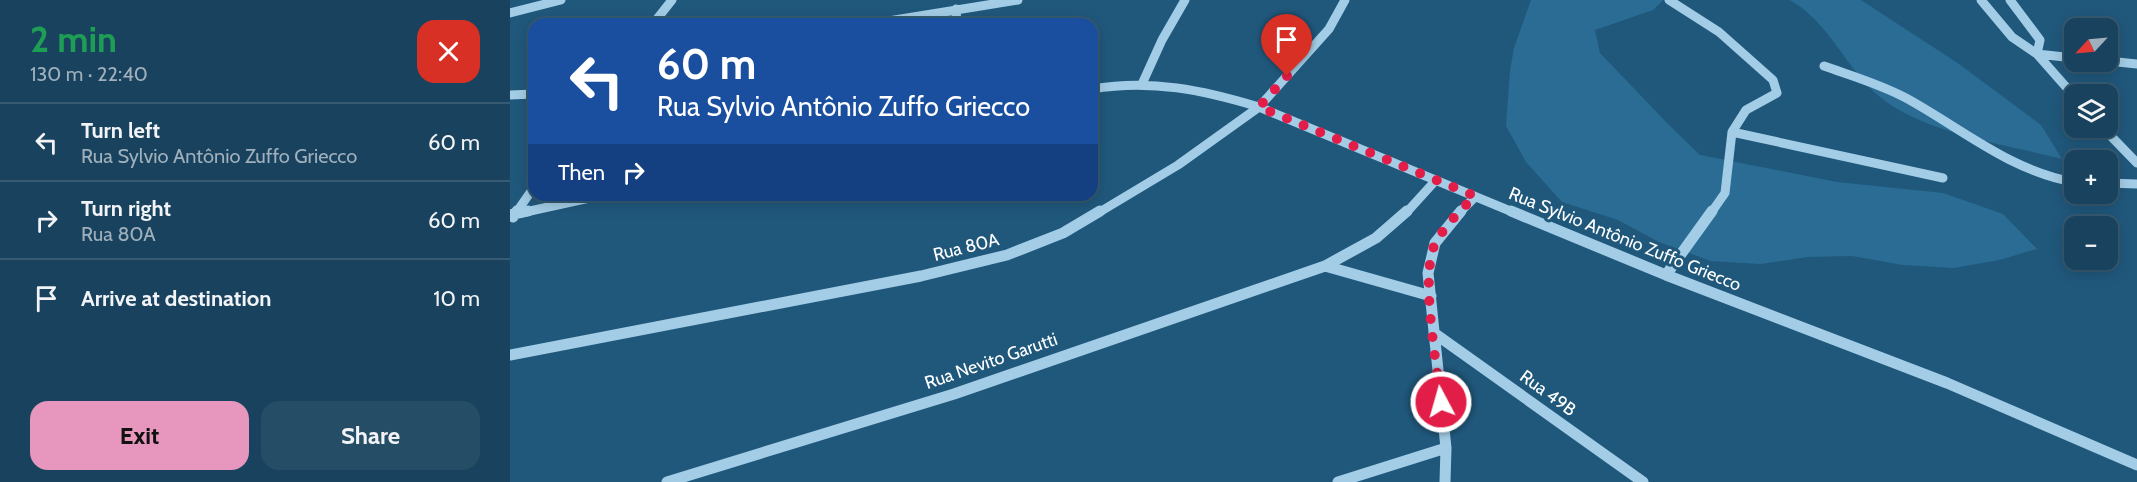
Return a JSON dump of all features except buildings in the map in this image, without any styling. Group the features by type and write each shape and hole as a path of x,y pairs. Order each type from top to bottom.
{"street":[{"path":"510,13 561,0"},
{"path":"658,18 672,0"},
{"path":"904,18 1018,0"},
{"path":"1142,84 1162,40 1185,0"},
{"name":"Rua 80A","path":"510,355 921,276 1007,255 1063,233 1159,177 1259,107 1329,29 1345,0"},
{"path":"1666,275 1725,193 1732,132 1746,110 1777,93 1773,80 1719,32 1669,0"},
{"path":"1981,0 2012,37 2037,54 2064,85"},
{"path":"2010,0 2040,40 2037,54"},
{"path":"956,9 957,18"},
{"path":"2037,54 2064,57"},
{"path":"2118,62 2137,64"},
{"path":"1824,66 1902,96 2017,164 2056,181 2064,181"},
{"name":"Rua Sylvio Antônio Zuffo Griecco","path":"1098,88 1142,84 1180,86 1205,90 1259,107 1666,275 1947,383 2137,465"},
{"path":"510,94 528,94"},
{"path":"1732,132 1943,178"},
{"path":"2113,138 2137,163"},
{"name":"Rua Nevito Garutti","path":"667,482 954,394 1325,266 1376,238 1436,180"},
{"path":"2118,183 2137,184"},
{"path":"512,217 528,195"},
{"path":"1445,482 1446,448 1428,273 1435,243 1451,221 1475,196"},
{"path":"512,217 578,201"},
{"path":"1325,266 1431,296"},
{"name":"Rua 49B","path":"1434,333 1642,482"},
{"path":"1338,482 1446,448"}],"shaded area":[{"path":"1531,0 1663,0 1653,10 1595,30 1600,53 1700,155 1837,182 1943,193 2003,214 2037,249 1999,260 1954,268 1903,265 1852,256 1807,257 1761,264 1711,261 1659,242 1618,220 1562,202 1526,162 1506,126 1514,48"},
{"path":"1790,0 1861,0 1959,64 2041,125 2062,159 1942,129 1898,109 1880,97 1868,85 1816,21"}],"route":[{"path":"1287,76 1259,107 1475,196 1451,221 1435,243 1428,273 1441,402"}]}
